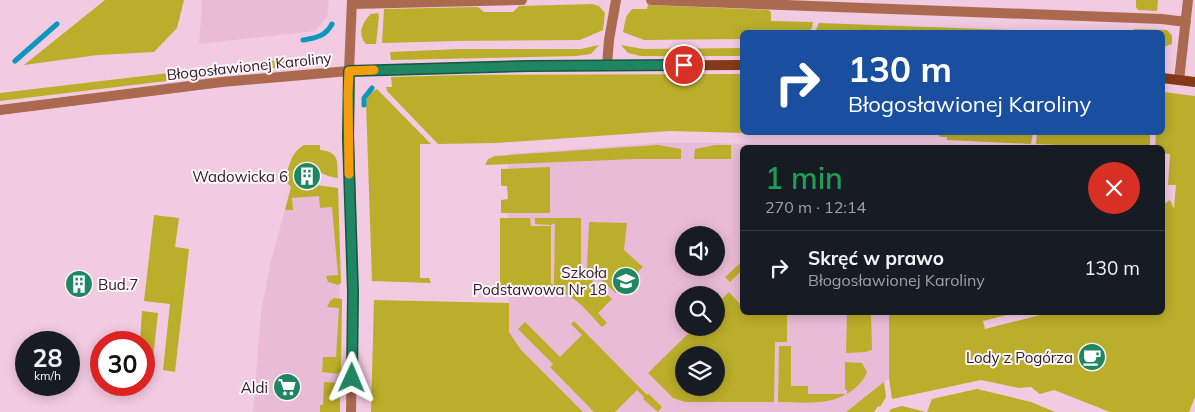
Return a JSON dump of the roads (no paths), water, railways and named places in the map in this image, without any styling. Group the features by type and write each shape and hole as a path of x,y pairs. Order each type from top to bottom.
{"street":[{"path":"352,412 353,292 348,138 352,2 522,0"},
{"path":"607,66 609,40 616,0"},
{"path":"651,0 838,3 1162,19 1186,22"},
{"path":"1179,80 1188,0"},
{"name":"Błogosławionej Karoliny","path":"0,110 222,82 349,71 444,68 740,65"},
{"path":"1165,78 1195,82"}],"waterway":[{"path":"15,61 57,24"},
{"path":"303,40 323,34 332,24"},
{"path":"364,105 364,98 372,88"}],"place":[{"name":"Wadowicka 6","path":"307,176"},
{"name":"Szkoła Podstawowa Nr 18","path":"626,281"},
{"name":"Bud.7","path":"79,284"},
{"name":"Lody z Pogórza","path":"1092,357"},
{"name":"Aldi","path":"287,387"}]}
